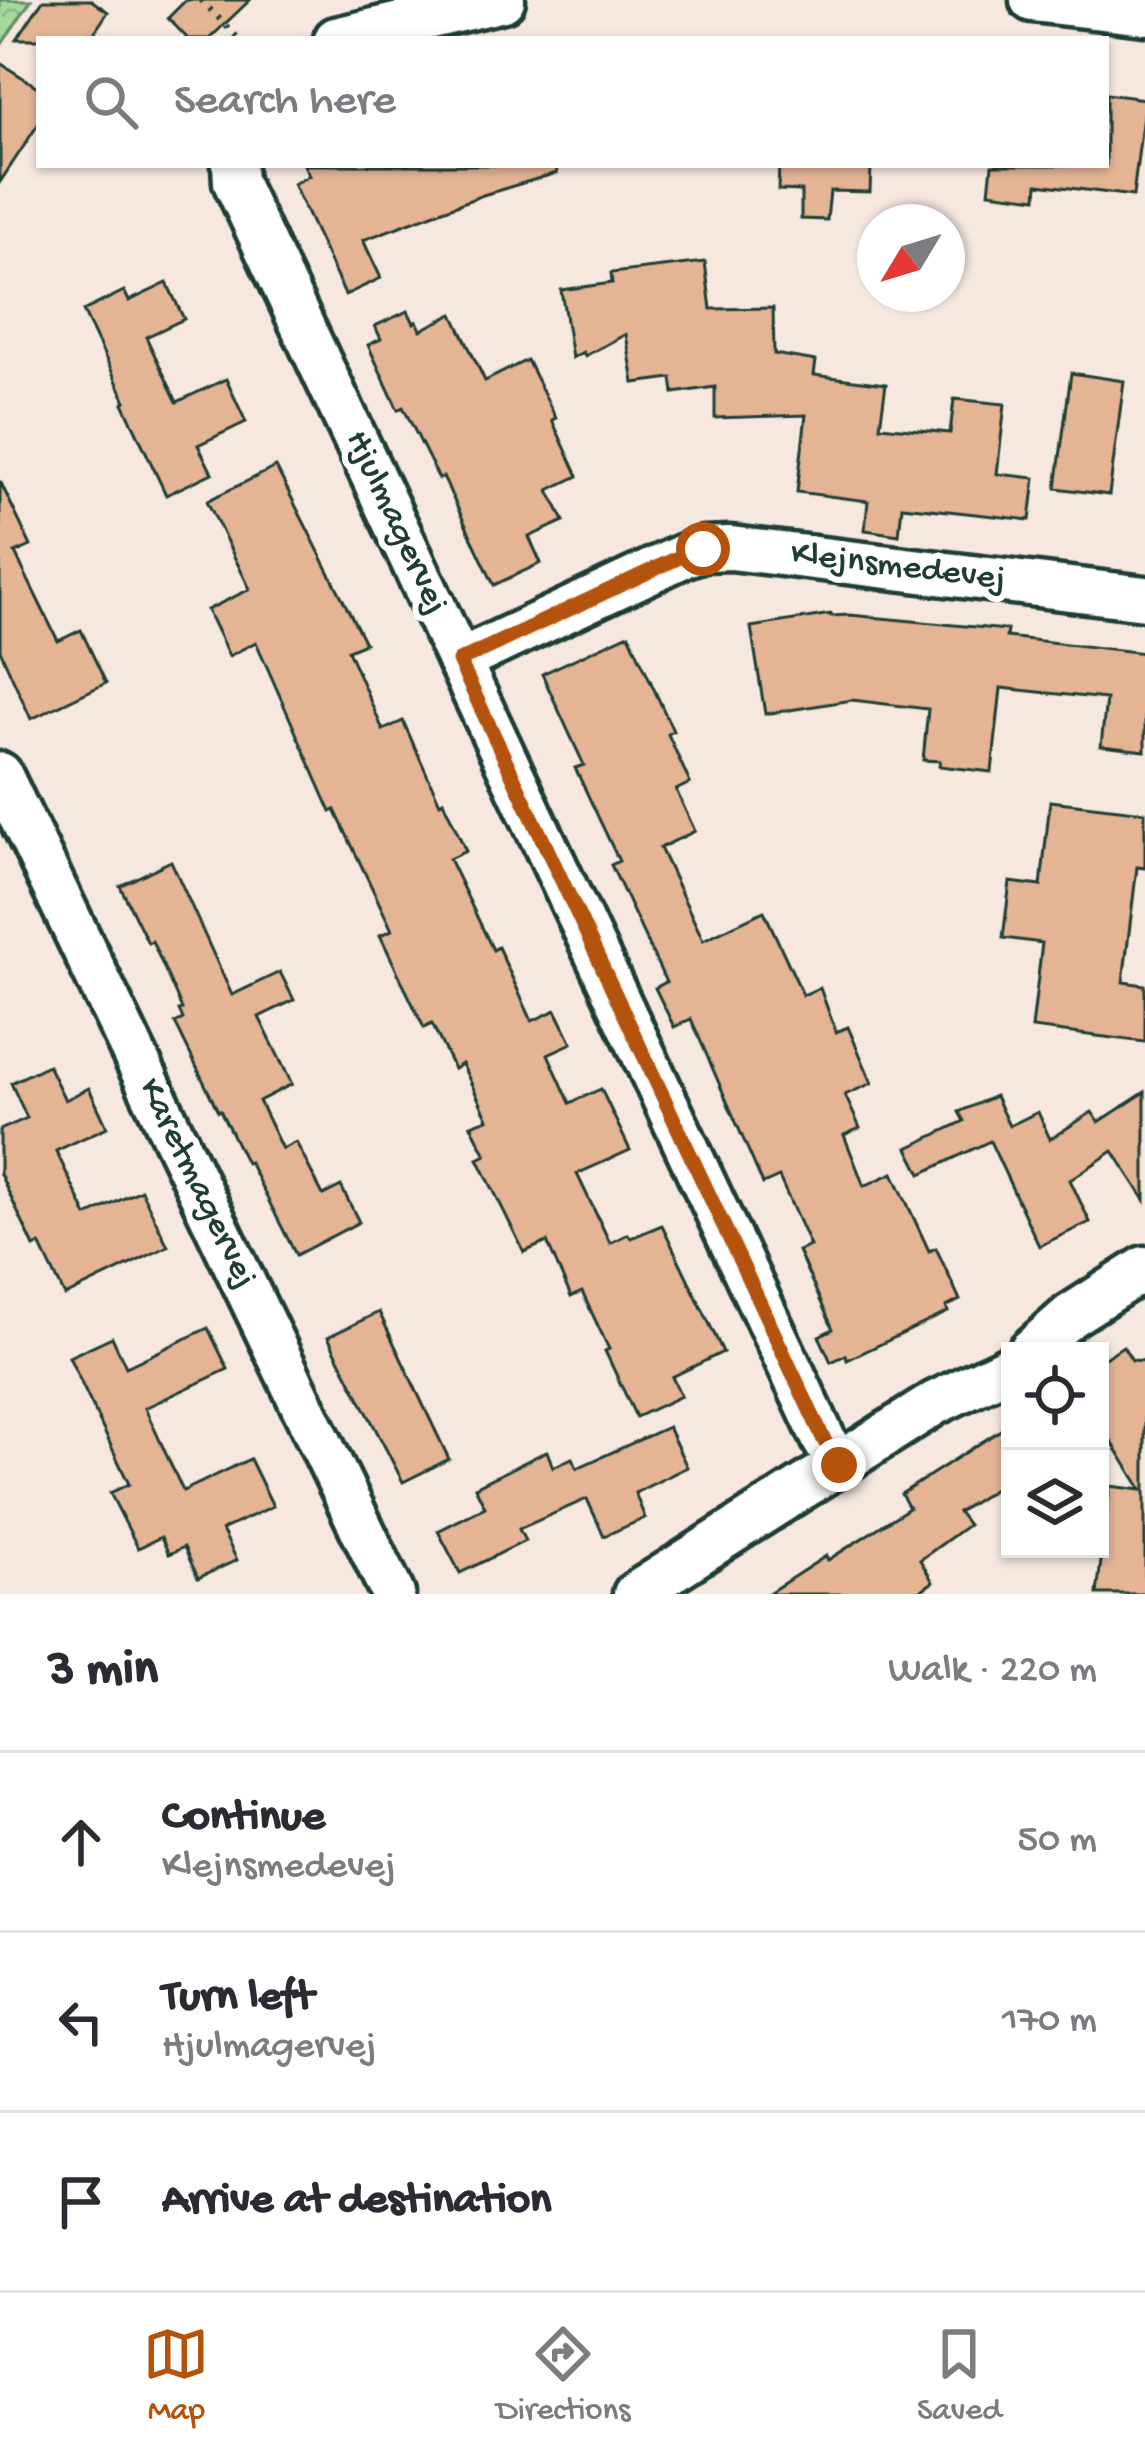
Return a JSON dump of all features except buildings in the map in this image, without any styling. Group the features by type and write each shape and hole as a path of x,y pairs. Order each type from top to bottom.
{"street":[{"path":"350,36 503,0"},
{"path":"1032,0 1145,13"},
{"name":"Hjulmagervej","path":"234,168 235,182 839,1465"},
{"name":"Klejnsmedevej","path":"459,661 703,549 731,548 1145,598"},
{"name":"Karetmagervej","path":"0,774 393,1594"},
{"path":"1040,1342 1070,1316 1145,1268"},
{"path":"635,1594 935,1402 1001,1371"}],"path":[{"path":"201,0 235,36"}],"green space":[{"path":"0,0 31,0 0,47"}],"route":[{"path":"703,549 459,661 839,1465"}]}
